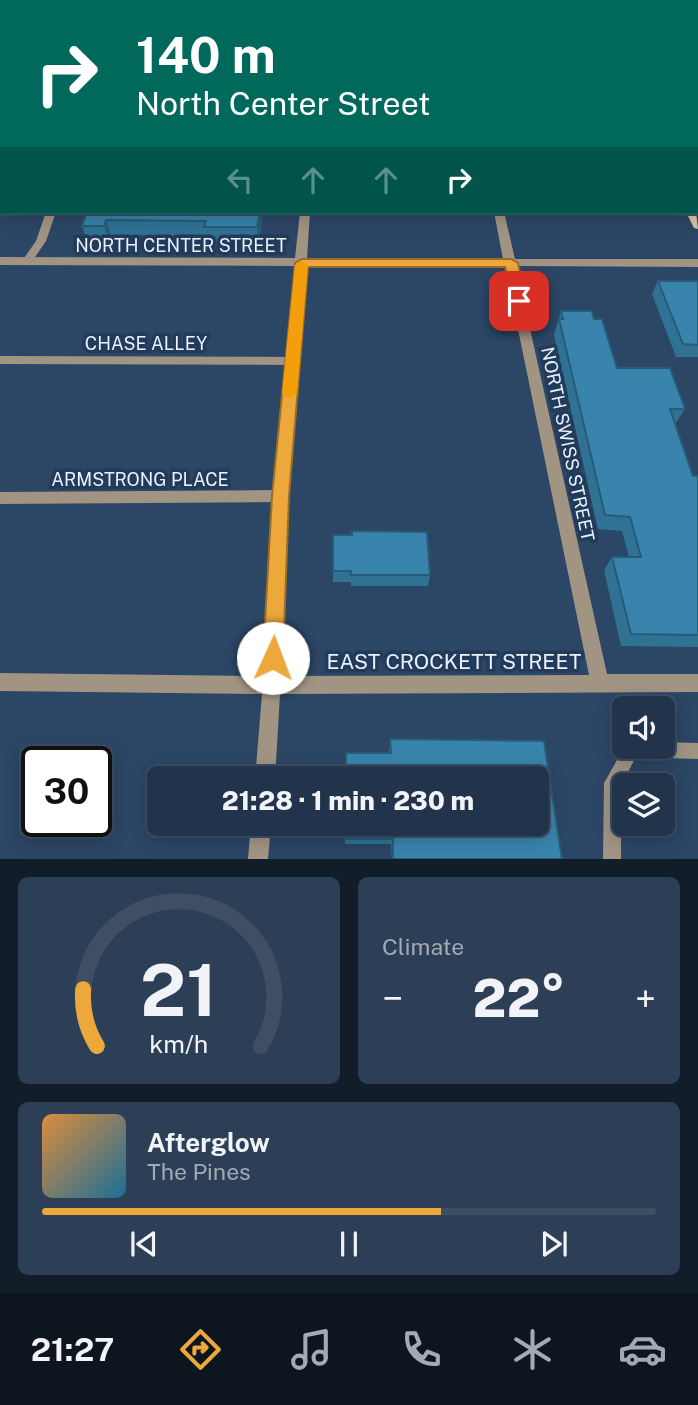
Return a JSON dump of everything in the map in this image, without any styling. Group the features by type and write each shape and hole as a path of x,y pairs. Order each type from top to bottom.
{"street":[{"path":"266,766 280,496 305,214"},
{"name":"NORTH SWISS STREET","path":"499,214 600,684"},
{"name":"NORTH CENTER STREET","path":"0,261 698,263"},
{"name":"EAST CROCKETT STREET","path":"0,682 272,685 698,684"},
{"path":"258,859 260,836"}],"lane":[{"path":"27,261 41,241 50,214"},
{"name":"CHASE ALLEY","path":"0,360 293,361"},
{"name":"ARMSTRONG PLACE","path":"0,498 280,496"},
{"path":"612,859 614,783 632,749 698,751"}],"building":[{"path":"86,214 260,214 257,227 204,227 206,221 106,220 104,226 82,226"},
{"path":"658,281 698,281 698,345 683,344"},
{"path":"561,311 592,311 594,319 602,319 617,368 670,368 685,409 670,409 693,476 698,476 698,635 631,634 612,557 641,557 630,517 605,515 559,319 563,319"},
{"path":"352,531 427,532 430,575 351,575 351,571 333,571 333,535 352,535"},
{"path":"390,739 544,741 548,766 346,766 346,753 391,753"},
{"path":"549,774 562,859 393,859 393,839 345,839 345,836 549,836"}],"slow traffic":[{"path":"290,394 301,265"}],"route":[{"path":"273,658 280,496 302,263 511,263 519,301"}]}
